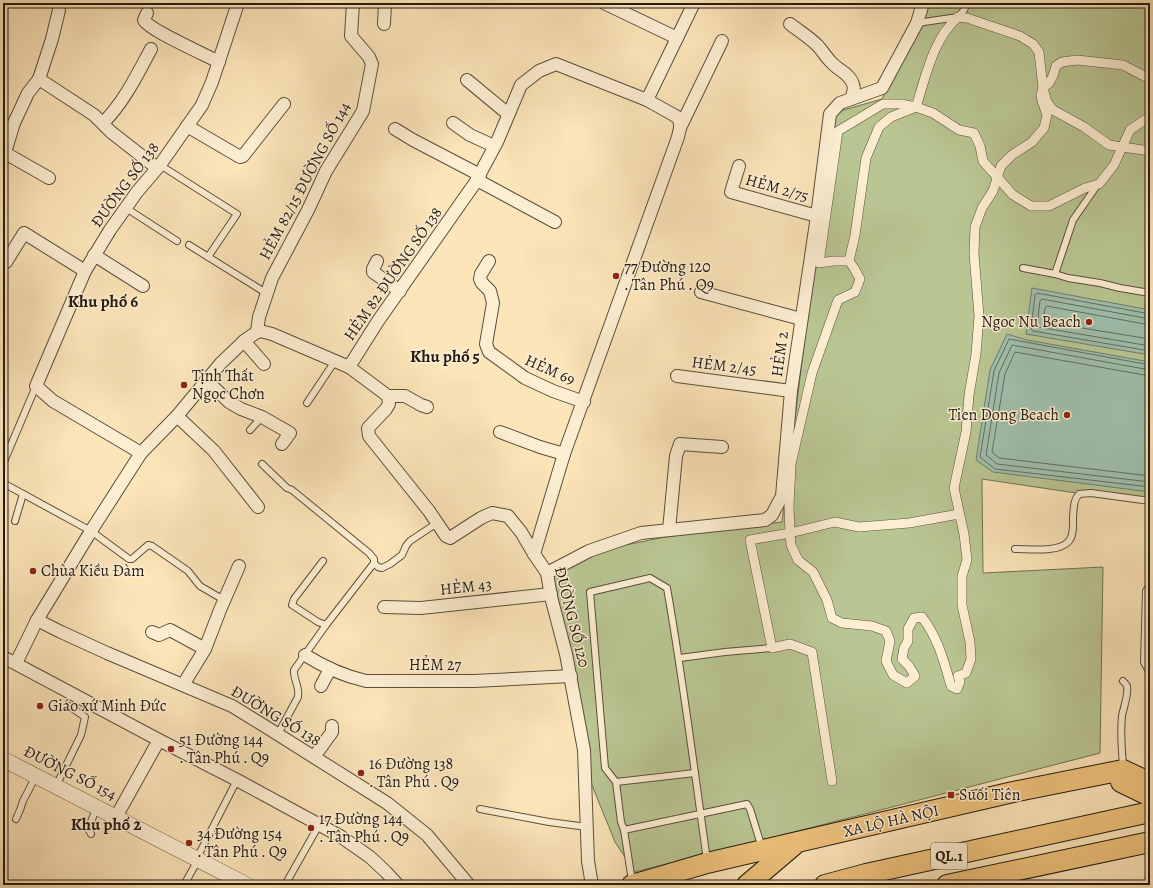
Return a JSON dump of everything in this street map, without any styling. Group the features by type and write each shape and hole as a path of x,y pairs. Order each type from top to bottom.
{"highway":[{"path":"1115,772 1150,781"},
{"path":"1115,772 1150,796"},
{"name":"XA LỘ HÀ NỘI","path":"633,885 707,863 1013,792 1115,772"},
{"name":"QL.1","path":"825,885 866,874 1150,812"},
{"name":"QL.1","path":"947,885 1150,842"},
{"path":"747,885 796,843"}],"street":[{"name":"ĐƯỜNG SỐ 138","path":"36,386 85,271 94,255 137,192 159,167 202,105 212,82 238,3"},
{"name":"HẺM 82/15 ĐƯỜNG SỐ 144","path":"257,332 258,317 266,293 282,258 308,210 326,171 362,112 372,71 372,64 369,57 351,36 353,3"},
{"path":"384,24 385,3"},
{"path":"604,3 677,38"},
{"path":"680,128 680,122 677,117 647,100 694,3"},
{"name":"HẺM 2","path":"547,573 588,552 641,534 765,520 772,515 782,496 791,390 817,216 830,114 840,103 882,88 917,23 923,3"},
{"path":"49,178 4,156 14,123 31,89 39,79 52,39 59,10"},
{"path":"146,13 144,20 148,25 219,62"},
{"path":"958,17 967,18 1020,36 1033,44 1039,52 1043,88 1042,101 1048,115 1044,128 1032,142 1012,155 1001,166 993,191 982,208 975,228 974,254 979,316 976,354 969,395 966,432 954,488 964,534 966,560 962,576 962,605 970,642 971,659 966,672 958,676 960,682 957,689 951,686 939,645 922,617 914,618 908,629 908,641 904,648 902,659 909,666 915,676 907,683 894,675 886,661 890,642 886,631 872,626 842,623 832,618 827,600 813,572 798,560 791,545 790,533 789,506 791,464 812,373 838,300 855,292 860,279 849,261 855,236 866,158 879,127 891,117 916,107 930,64 942,36 958,17"},
{"path":"790,24 819,46 831,62 849,77 854,85 854,91 851,99"},
{"path":"534,554 564,454 584,402 680,128 722,41"},
{"path":"103,123 113,113 127,93 151,49"},
{"path":"1043,88 1050,83 1056,66 1062,62 1077,60 1123,65 1150,79"},
{"name":"HẺM 82 ĐƯỜNG SỐ 138","path":"257,332 260,331 272,334 349,367 378,321 478,177 494,146 521,85 539,71 556,64 647,100"},
{"path":"39,79 94,115 137,153 159,167"},
{"path":"468,80 508,114"},
{"path":"1043,88 1047,102 1053,110 1109,145 1150,151"},
{"path":"187,126 240,157 245,153 284,104"},
{"path":"849,261 819,262 838,131 883,104 901,104 916,107 933,113 959,130 974,133 980,146 983,161 1013,195 1032,206 1049,206 1085,188 1099,184 1114,165 1130,130 1150,118"},
{"path":"453,123 470,135 494,146"},
{"path":"395,129 555,222"},
{"name":"HẺM 2/75","path":"739,166 731,192 817,216"},
{"path":"3,263 6,262 24,233 85,271"},
{"path":"94,255 143,286"},
{"path":"377,261 373,269 374,272 400,290"},
{"name":"HẺM 69","path":"489,261 481,274 480,279 490,291 493,303 486,344 489,352 524,378 553,391 584,402"},
{"path":"701,292 801,319"},
{"path":"16,663 37,620 141,453 177,416 221,364 244,341 257,332"},
{"path":"244,341 264,364"},
{"path":"349,367 388,396 405,396 427,407"},
{"name":"HẺM 2/45","path":"677,376 791,390"},
{"path":"206,380 229,402 241,409 293,429 282,444"},
{"path":"36,386 53,401 141,453"},
{"name":"ĐƯỜNG SỐ 120","path":"388,396 389,404 368,428 369,436 446,536 450,538 481,518 492,513 508,516 521,532 547,573 571,676 584,750 588,861 592,885"},
{"path":"177,416 214,451 258,507"},
{"path":"500,432 525,442 564,454"},
{"path":"669,530 676,456 680,444 722,447"},
{"path":"832,781 812,652 790,644 772,648 750,540 790,533 835,522 859,527 909,523 959,514"},
{"path":"184,685 205,649 239,566"},
{"name":"HẺM 43","path":"384,607 421,608 551,594"},
{"name":"ĐƯỜNG SỐ 138","path":"37,620 107,653 232,706 278,734 387,803 427,835 469,885"},
{"path":"152,632 159,635 170,630 205,649"},
{"name":"HẺM 27","path":"305,655 330,669 352,678 366,681 474,681 571,676"},
{"path":"3,657 340,836 370,857 398,885"},
{"path":"321,686 330,669"},
{"path":"314,757 332,732 332,726"},
{"path":"116,817 159,740"},
{"name":"ĐƯỜNG SỐ 154","path":"3,759 248,885"}],"lane":[{"path":"917,23 958,17 964,10 967,3"},
{"path":"159,167 237,214 208,257"},
{"path":"1055,274 1073,220 1099,184"},
{"path":"126,208 178,240"},
{"path":"189,245 266,293"},
{"path":"1023,268 1150,293"},
{"path":"307,403 335,361"},
{"name":"ĐƯỜNG SỐ 138","path":"3,464 36,386"},
{"path":"250,430 262,417"},
{"path":"262,464 287,488 369,553 374,559 374,563 378,567 382,568 390,564 402,555 410,541 437,523"},
{"path":"3,483 92,531 129,559 132,559 148,545 152,546 188,571 200,586 224,600"},
{"path":"1015,549 1053,549 1070,540 1075,500 1079,494 1090,493 1150,501"},
{"path":"15,521 23,494"},
{"path":"323,561 294,599 292,604 318,622 326,625"},
{"path":"278,734 298,697 299,691 294,670 326,625 374,563"},
{"path":"633,885 624,830 621,822 616,782 605,768 590,592 650,578 667,588 680,658 707,863"},
{"path":"1150,585 1146,591 1144,662 1150,673"},
{"path":"680,658 772,648"},
{"path":"1115,772 1122,714 1126,705 1127,688 1123,681"},
{"path":"56,786 81,735 84,724 85,717 69,706"},
{"path":"616,782 695,774"},
{"path":"16,819 23,801 36,776"},
{"path":"184,885 237,780"},
{"path":"624,830 747,804 750,809 762,851"},
{"path":"91,834 88,829 97,807"},
{"path":"480,809 549,822 586,827"},
{"path":"285,885 319,825"}],"green space":[{"path":"925,3 1150,3 1150,504 982,479 983,573 1103,567 1100,753 635,872 615,842 585,768 550,576 586,553 665,537 782,522 833,113 882,99"}],"water":[{"name":"Ngoc Nu Beach","path":"1032,288 1150,310 1150,355 1026,334"},
{"name":"Tien Dong Beach","path":"1007,334 1027,340 1150,362 1150,492 993,472 976,460 990,370"}],"place":[{"name":"77 Đường 120 . Tân Phú . Q9","path":"616,276"},
{"name":"Ngoc Nu Beach","path":"1089,322"},
{"name":"Tịnh Thất Ngọc Chơn","path":"184,385"},
{"name":"Tien Dong Beach","path":"1067,415"},
{"name":"Chùa Kiều Đàm","path":"33,571"},
{"name":"Giáo xứ Minh Đức","path":"40,706"},
{"name":"51 Đường 144 . Tân Phú . Q9","path":"171,749"},
{"name":"16 Đường 138 . Tân Phú . Q9","path":"361,773"},
{"name":"Suối Tiên","path":"951,795"},
{"name":"17 Đường 144 . Tân Phú . Q9","path":"311,828"},
{"name":"34 Đường 154 . Tân Phú . Q9","path":"189,843"}],"district":[{"name":"Khu phố 6","path":"103,301"},
{"name":"Khu phố 5","path":"445,356"},
{"name":"Khu phố 2","path":"106,824"}]}
